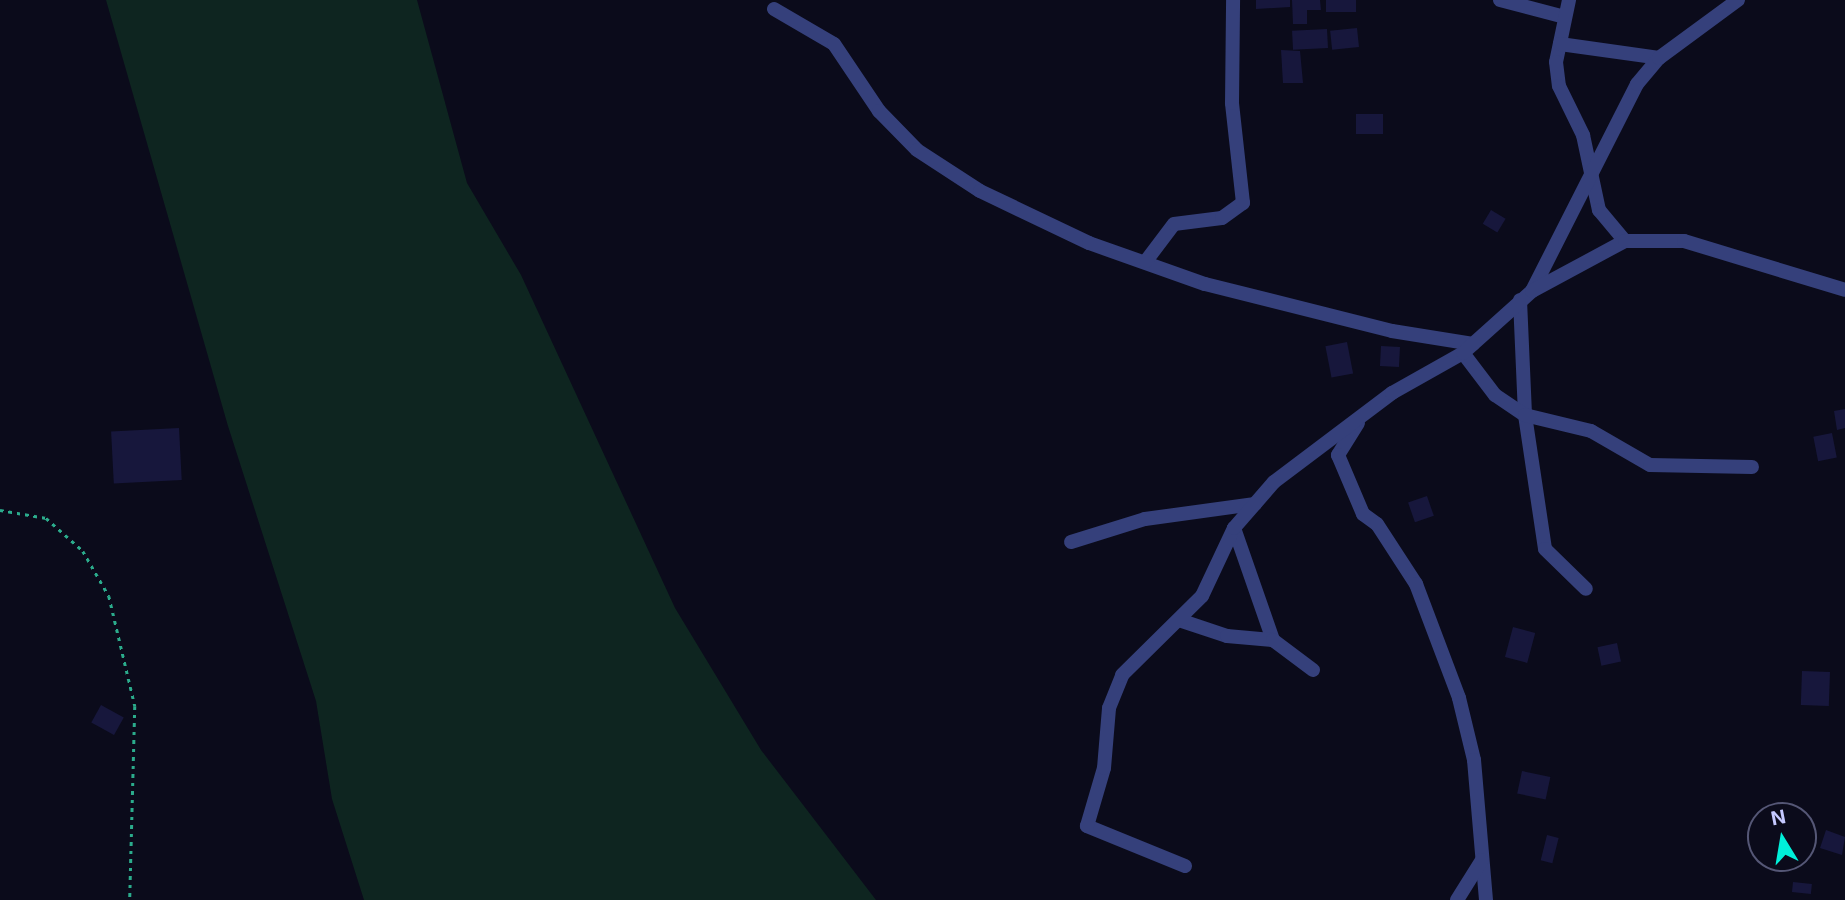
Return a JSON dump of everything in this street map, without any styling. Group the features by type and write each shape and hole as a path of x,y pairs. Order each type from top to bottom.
{"street":[{"path":"1146,261 1174,224 1222,218 1243,204 1232,103 1233,0"},
{"path":"1500,0 1565,17"},
{"path":"1569,0 1560,44 1559,86 1583,135 1599,210 1625,241"},
{"path":"1532,291 1637,84 1659,58 1738,0"},
{"path":"775,9 834,44 879,111 917,150 980,191 1089,243 1146,261 1205,285 1468,348"},
{"path":"1560,44 1659,58"},
{"path":"1185,866 1098,835 1085,816 1104,768 1109,708 1122,675 1202,596 1234,528 1255,504 1314,450 1468,348 1532,291 1625,241 1684,241 1845,290"},
{"path":"1520,300 1525,415 1545,549 1586,589"},
{"path":"1468,348 1480,380 1525,415 1591,430 1650,465 1752,467"},
{"path":"1338,455 1360,418"},
{"path":"1314,450 1338,455"},
{"path":"1338,455 1363,514 1384,533 1416,583 1440,643 1474,760 1486,900"},
{"path":"1071,542 1145,519 1255,504"},
{"path":"1234,528 1273,640"},
{"path":"1179,620 1227,636 1273,640 1312,670"},
{"path":"1457,900 1482,860"}],"path":[{"path":"0,510 46,519 83,551 109,596 135,706 130,900"}],"green space":[{"path":"106,0 417,0 467,183 521,275 675,608 761,750 876,900 364,900 332,799 316,701 228,426"}],"building":[{"path":"1256,0 1290,0 1290,7 1256,9"},
{"path":"1292,0 1320,0 1321,10 1307,10 1307,24 1293,24"},
{"path":"1326,0 1356,0 1356,12 1326,12"},
{"path":"1357,28 1359,47 1332,50 1330,31"},
{"path":"1327,29 1328,48 1293,50 1292,31"},
{"path":"1281,50 1300,51 1303,83 1283,83"},
{"path":"1356,114 1383,114 1383,134 1356,134"},
{"path":"1491,210 1506,219 1497,232 1483,224"},
{"path":"1347,342 1353,373 1332,378 1325,346"},
{"path":"1381,346 1400,347 1399,367 1380,366"},
{"path":"1845,409 1845,428 1837,430 1834,411"},
{"path":"179,428 182,480 114,483 111,432"},
{"path":"1832,433 1837,458 1818,461 1813,437"},
{"path":"1427,496 1434,516 1415,522 1408,503"},
{"path":"1513,627 1535,633 1527,663 1505,657"},
{"path":"1617,643 1621,662 1601,666 1597,647"},
{"path":"1802,671 1830,672 1829,706 1801,705"},
{"path":"101,705 124,718 114,735 91,722"},
{"path":"1522,771 1550,777 1546,800 1517,793"},
{"path":"1826,830 1845,837 1842,855 1820,848"},
{"path":"1547,835 1559,838 1552,863 1541,860"},
{"path":"1793,882 1812,884 1811,894 1792,892"}]}
